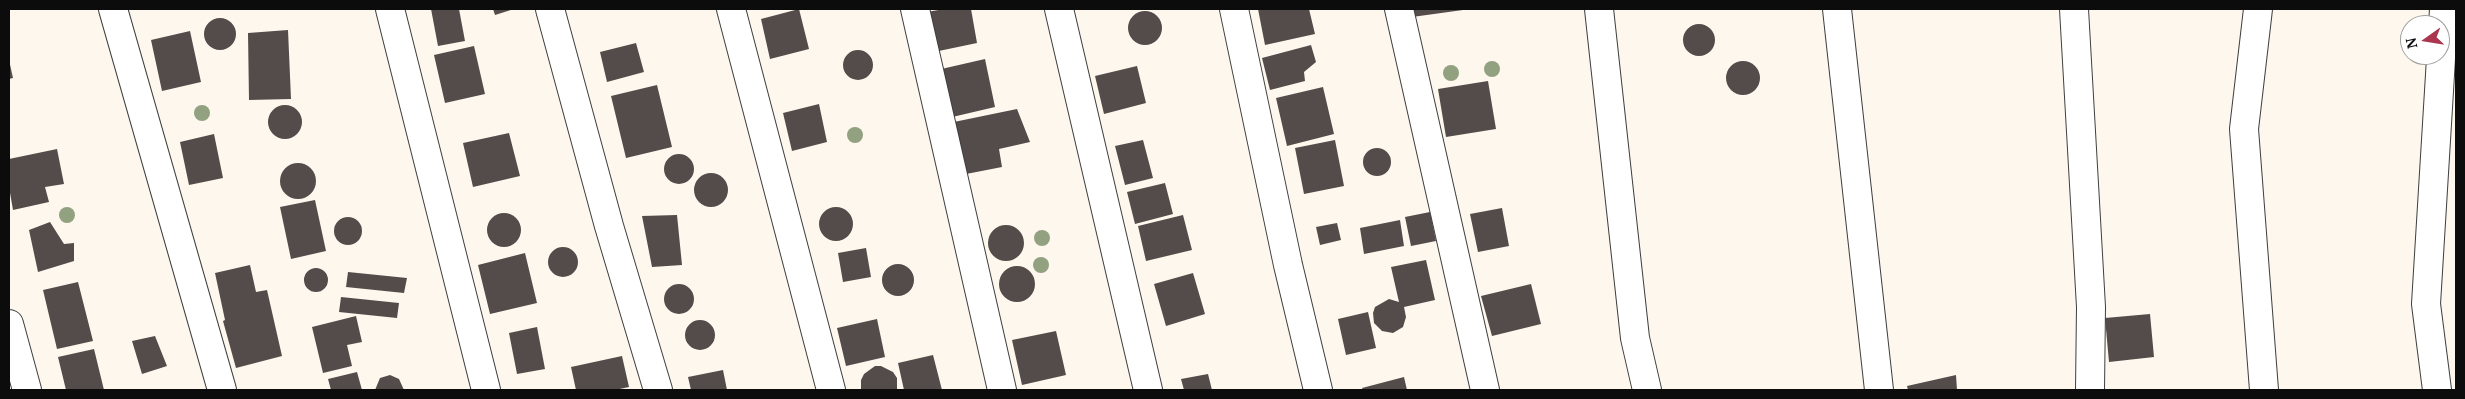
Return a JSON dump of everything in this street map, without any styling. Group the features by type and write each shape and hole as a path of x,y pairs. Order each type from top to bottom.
{"street":[{"path":"113,9 222,390"},
{"path":"390,9 486,390"},
{"path":"550,9 609,226 658,390"},
{"path":"731,9 831,390"},
{"path":"915,9 1002,390"},
{"path":"1059,9 1148,390"},
{"path":"1234,9 1288,264 1318,390"},
{"path":"1399,9 1484,390"},
{"path":"1599,9 1635,338 1646,390"},
{"path":"1837,9 1879,390"},
{"path":"2074,9 2091,307 2090,390"},
{"path":"2258,9 2244,129 2264,390"},
{"path":"2437,390 2426,304 2444,9"},
{"path":"9,324 27,390"}],"building":[{"path":"431,9 459,9 465,41 438,46"},
{"path":"493,9 514,9 495,15"},
{"path":"799,9 809,49 770,59 761,19"},
{"path":"944,9 971,9 977,43 934,52 927,12"},
{"path":"1258,9 1309,9 1315,34 1265,45"},
{"path":"1411,9 1463,9 1463,10 1412,17"},
{"path":"1145,11 1152,12 1157,16 1161,21 1161,35 1157,40 1152,44 1145,45 1138,44 1133,40 1129,35 1128,28 1129,21 1133,16 1138,12"},
{"path":"220,18 226,19 231,23 235,28 235,40 231,45 226,49 220,50 214,49 209,45 205,40 204,34 205,28 209,23 214,19"},
{"path":"1699,24 1711,28 1715,40 1711,52 1699,56 1687,52 1683,40 1687,28"},
{"path":"288,30 291,99 249,100 248,33"},
{"path":"190,31 201,82 162,91 151,40"},
{"path":"636,43 644,72 607,82 600,52"},
{"path":"1311,45 1316,62 1304,72 1305,81 1270,90 1262,58"},
{"path":"474,46 485,94 445,103 434,55"},
{"path":"858,50 864,51 872,59 872,71 864,79 858,80 852,79 844,71 843,65 844,59 852,51"},
{"path":"985,59 995,107 948,118 937,70"},
{"path":"9,60 13,78 9,79"},
{"path":"1743,61 1750,62 1755,66 1759,71 1759,85 1755,90 1750,94 1743,95 1736,94 1731,90 1727,85 1726,78 1727,71 1731,66 1736,62"},
{"path":"1137,66 1146,103 1104,114 1095,76"},
{"path":"1488,81 1496,129 1446,137 1438,89"},
{"path":"657,85 672,147 626,158 611,96"},
{"path":"1323,87 1334,134 1287,146 1276,98"},
{"path":"819,104 827,142 792,151 783,113"},
{"path":"285,105 292,106 297,110 301,115 301,129 297,134 292,138 285,139 278,138 273,134 269,129 268,122 269,115 273,110 278,106"},
{"path":"1017,109 1030,142 999,149 1002,167 961,175 949,123"},
{"path":"509,133 520,176 473,187 463,143"},
{"path":"214,134 223,178 189,185 180,142"},
{"path":"1143,140 1153,178 1125,185 1115,146"},
{"path":"1335,140 1344,186 1304,194 1295,148"},
{"path":"1377,148 1387,152 1391,162 1387,172 1377,176 1367,172 1363,162 1367,152"},
{"path":"57,149 64,184 45,187 49,202 13,210 9,187 9,159"},
{"path":"679,154 690,158 694,169 690,180 679,184 668,180 664,169 668,158"},
{"path":"298,163 305,164 311,168 315,174 315,188 311,194 305,198 298,199 291,198 285,194 281,188 280,181 281,174 285,168 291,164"},
{"path":"711,173 718,174 723,178 727,183 727,197 723,202 718,206 711,207 704,206 699,202 695,197 694,190 695,183 699,178 704,174"},
{"path":"1165,183 1173,214 1135,224 1127,192"},
{"path":"315,200 326,251 291,259 280,207"},
{"path":"836,207 848,212 853,224 848,236 836,241 824,236 819,224 824,212"},
{"path":"1502,208 1509,246 1478,252 1470,214"},
{"path":"1430,212 1436,241 1411,246 1405,217"},
{"path":"504,213 516,218 521,230 516,242 504,247 492,242 487,230 492,218"},
{"path":"677,215 682,265 652,267 642,216"},
{"path":"1183,215 1192,250 1146,261 1138,226"},
{"path":"348,217 358,221 362,231 358,241 348,245 338,241 334,231 338,221"},
{"path":"1400,220 1404,246 1364,254 1360,228"},
{"path":"50,222 64,244 74,243 74,261 38,272 29,230"},
{"path":"1337,223 1341,240 1320,245 1316,227"},
{"path":"1006,225 1013,226 1019,230 1023,236 1023,250 1019,256 1013,260 1006,261 999,260 993,256 989,250 988,243 989,236 993,230 999,226"},
{"path":"563,247 569,248 577,256 577,268 569,276 563,277 557,276 549,268 548,262 549,256 557,248"},
{"path":"866,248 871,277 843,282 838,253"},
{"path":"525,253 537,303 490,314 478,265"},
{"path":"1426,260 1435,300 1404,307 1406,317 1403,327 1393,333 1382,331 1374,323 1373,313 1375,307 1389,299 1399,302 1391,267"},
{"path":"898,264 910,268 914,280 910,292 898,296 886,292 882,280 886,268"},
{"path":"250,265 256,292 267,290 282,356 236,368 223,321 225,320 215,273"},
{"path":"1017,266 1024,267 1030,271 1034,277 1034,291 1030,297 1024,301 1017,302 1010,301 1004,297 1000,291 999,284 1000,277 1004,271 1010,267"},
{"path":"316,268 321,269 327,275 327,285 321,291 316,292 311,291 305,285 304,280 305,275 311,269"},
{"path":"348,272 407,278 404,293 346,287"},
{"path":"1193,273 1205,314 1166,326 1154,284"},
{"path":"78,282 93,341 57,349 43,290"},
{"path":"679,284 685,285 693,293 693,305 685,313 679,314 673,313 665,305 664,299 665,293 673,285"},
{"path":"1531,284 1541,324 1492,336 1481,296"},
{"path":"341,297 399,303 397,318 339,312"},
{"path":"1368,312 1376,348 1346,355 1338,319"},
{"path":"2150,314 2154,357 2109,362 2105,318"},
{"path":"356,316 362,342 347,345 352,366 323,373 312,327"},
{"path":"877,319 885,357 846,366 837,328"},
{"path":"700,320 706,321 714,329 714,341 706,349 700,350 694,349 686,341 685,335 686,329 694,321"},
{"path":"537,327 545,369 517,374 509,333"},
{"path":"1056,331 1066,375 1022,385 1012,340"},
{"path":"155,336 167,366 142,374 132,341"},
{"path":"94,349 104,390 66,390 58,357"},
{"path":"933,355 942,390 904,390 898,363"},
{"path":"622,356 629,387 615,390 576,390 571,367"},
{"path":"875,366 881,366 893,372 897,378 897,390 861,390 861,380 864,374"},
{"path":"723,370 727,390 691,390 688,377"},
{"path":"357,372 362,390 331,390 328,379"},
{"path":"1208,374 1212,390 1184,390 1181,379"},
{"path":"390,375 399,379 404,390 375,390 380,378"},
{"path":"1956,375 1957,390 1908,390 1907,386"},
{"path":"1404,377 1407,390 1363,390 1362,388"}]}
